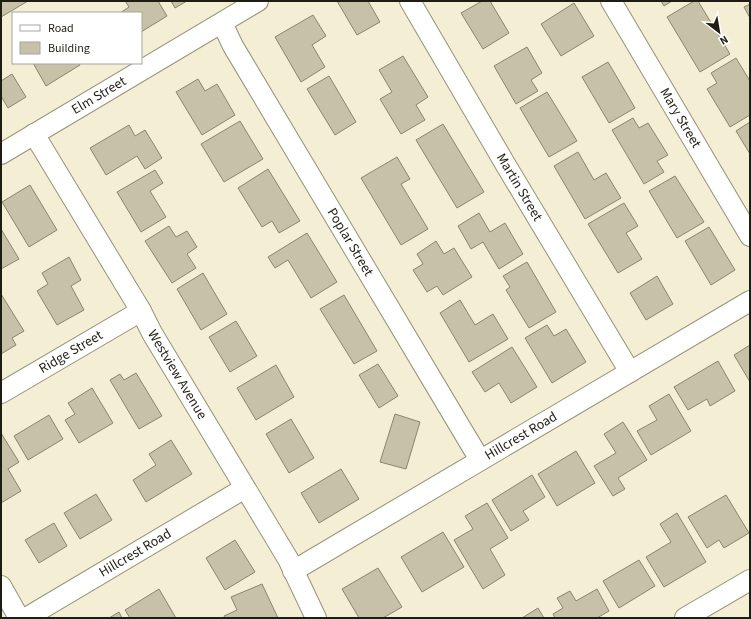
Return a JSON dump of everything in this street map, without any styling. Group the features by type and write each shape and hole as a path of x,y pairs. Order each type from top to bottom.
{"street":[{"name":"Elm Street","path":"1,154 258,1"},
{"name":"Martin Street","path":"410,1 504,162 630,372"},
{"name":"Mary Street","path":"611,1 750,236"},
{"name":"Poplar Street","path":"222,23 237,52 480,460"},
{"name":"Westview Avenue","path":"34,134 141,310 152,333 288,559 316,618"},
{"name":"Hillcrest Road","path":"293,571 750,301"},
{"name":"Ridge Street","path":"1,394 141,310"},
{"name":"Hillcrest Road","path":"26,618 245,488"},
{"path":"685,618 750,580"},
{"path":"1,586 19,618"}],"building":[{"path":"1,1 28,1 1,17"},
{"path":"125,1 158,1 167,16 142,31 142,12 122,12 129,7"},
{"path":"171,1 187,1 175,8"},
{"path":"337,1 368,1 380,22 357,35"},
{"path":"482,1 490,1 509,33 483,49 461,13"},
{"path":"661,1 672,1 664,6"},
{"path":"694,1 698,1 730,54 700,72 667,17"},
{"path":"574,3 594,36 561,56 541,24"},
{"path":"750,4 750,18 744,7"},
{"path":"313,15 326,36 312,45 325,67 301,82 275,37"},
{"path":"527,47 542,73 531,80 538,91 516,104 494,66"},
{"path":"403,56 428,97 416,105 425,120 401,134 380,99 392,92 379,70"},
{"path":"736,58 750,81 750,115 730,127 707,89 717,83 711,73"},
{"path":"608,62 635,108 609,123 582,77"},
{"path":"34,64 80,64 80,65 46,86"},
{"path":"12,74 26,97 8,108 1,96 1,81"},
{"path":"329,76 356,122 335,135 307,89"},
{"path":"198,79 205,91 217,84 235,115 202,135 176,92"},
{"path":"547,92 577,141 549,157 520,108"},
{"path":"633,118 639,128 648,123 668,155 657,161 664,172 644,184 612,130"},
{"path":"240,121 263,159 224,182 201,144"},
{"path":"750,122 750,154 736,131"},
{"path":"443,124 484,192 457,208 416,140"},
{"path":"129,125 135,136 145,130 162,158 145,169 137,156 106,175 90,148"},
{"path":"578,152 594,180 606,173 621,198 585,219 554,166"},
{"path":"397,157 410,179 401,184 428,229 401,245 361,178"},
{"path":"268,169 300,221 279,233 272,221 262,227 238,188"},
{"path":"155,170 163,183 150,191 166,217 141,232 117,192"},
{"path":"675,176 704,222 677,238 649,191"},
{"path":"30,185 57,230 29,247 2,202"},
{"path":"624,203 638,226 626,233 642,259 618,273 588,224"},
{"path":"479,213 490,232 505,223 523,254 499,269 483,242 471,249 458,226"},
{"path":"169,226 176,237 187,231 197,247 187,254 196,268 172,283 145,241"},
{"path":"709,227 735,270 711,285 685,241"},
{"path":"1,229 19,259 1,269"},
{"path":"307,233 337,282 311,298 288,260 275,268 268,257"},
{"path":"436,241 444,254 454,248 472,277 443,295 437,286 427,292 413,270 423,264 417,254"},
{"path":"69,257 81,280 71,286 84,310 57,325 37,291 48,284 42,273"},
{"path":"527,262 556,312 529,328 506,290 510,287 503,276"},
{"path":"203,273 227,314 201,330 177,289"},
{"path":"657,276 673,304 646,320 630,293"},
{"path":"1,294 24,331 12,338 16,345 1,354"},
{"path":"344,295 377,351 354,364 320,309"},
{"path":"460,300 475,325 493,314 508,339 469,362 440,313"},
{"path":"236,321 257,356 230,372 209,337"},
{"path":"547,325 554,336 566,329 586,362 552,383 525,338"},
{"path":"750,345 750,382 734,355"},
{"path":"512,347 537,387 511,403 499,383 485,392 472,372"},
{"path":"718,361 735,391 710,406 707,399 688,410 674,387"},
{"path":"378,364 398,396 379,408 359,375"},
{"path":"276,365 294,397 256,420 237,388"},
{"path":"136,373 162,416 139,429 110,380 120,374 124,380"},
{"path":"92,388 113,423 79,443 65,420 75,414 68,403"},
{"path":"669,394 691,431 651,455 637,431 657,420 649,406"},
{"path":"395,414 420,422 406,469 380,462"},
{"path":"49,415 63,439 28,460 14,436"},
{"path":"291,419 314,458 289,473 266,434"},
{"path":"623,422 647,460 618,478 625,489 613,496 594,466 616,453 604,434"},
{"path":"1,433 19,462 8,469 21,491 1,503"},
{"path":"171,440 192,474 146,502 133,480 156,465 149,454"},
{"path":"576,451 595,483 557,506 538,474"},
{"path":"341,469 359,499 319,523 301,493"},
{"path":"532,475 545,497 523,511 529,520 511,531 492,500"},
{"path":"96,494 112,520 80,539 64,513"},
{"path":"726,495 749,533 724,548 719,540 707,548 688,517"},
{"path":"487,503 508,538 490,549 505,575 483,589 454,540 473,529 465,516"},
{"path":"677,513 706,562 664,587 646,557 671,542 660,524"},
{"path":"54,523 67,546 39,563 25,540"},
{"path":"443,532 464,567 422,592 401,557"},
{"path":"235,540 255,572 225,590 206,558"},
{"path":"639,560 655,586 619,608 603,581"},
{"path":"378,568 402,607 383,618 359,618 342,589"},
{"path":"262,584 278,618 225,618 224,616 237,610 231,597"},
{"path":"159,589 176,618 130,618 125,610"},
{"path":"597,589 609,611 597,618 555,618 553,614 563,608 557,598 570,591 576,601"},
{"path":"538,608 544,618 522,618"},
{"path":"119,612 122,618 109,618"}]}
